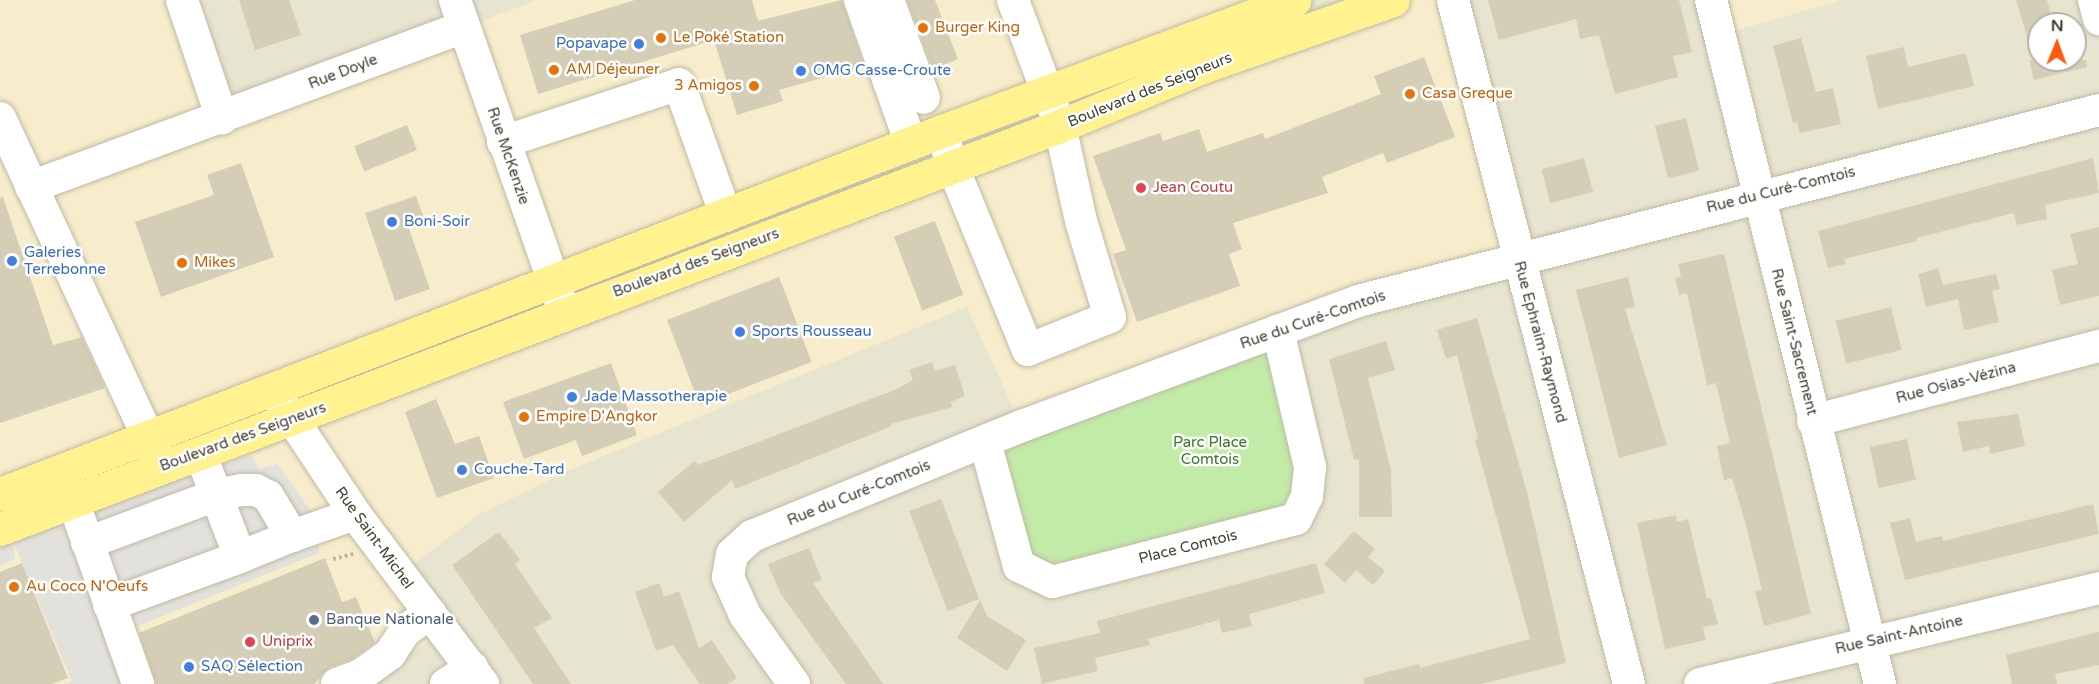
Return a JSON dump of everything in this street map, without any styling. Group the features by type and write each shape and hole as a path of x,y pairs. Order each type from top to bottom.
{"main road":[{"path":"0,494 272,387 726,216 942,131 1294,0"},
{"name":"Boulevard des Seigneurs","path":"0,529 161,467 290,421 564,312 1060,126 1205,66 1394,0"}],"street":[{"path":"182,0 222,118"},
{"path":"860,0 911,144"},
{"path":"888,0 924,98"},
{"path":"942,131 952,165 1028,350 1110,317 1081,221 1060,126 1013,0"},
{"name":"Rue Ephraim-Raymond","path":"1453,0 1629,684"},
{"name":"Rue Saint-Sacrement","path":"1711,0 1757,196 1880,684"},
{"path":"2094,0 2099,19"},
{"name":"Rue Doyle","path":"31,187 222,118 459,13"},
{"name":"Rue McKenzie","path":"459,13 551,281 564,312"},
{"path":"503,142 679,84 726,216"},
{"name":"Rue du Curé-Comtois","path":"794,684 745,615 728,577 732,554 752,536 985,442 1358,301 1757,196 2099,110"},
{"path":"0,118 150,436 161,467"},
{"name":"Place Comtois","path":"985,442 1019,566 1052,582 1296,519 1307,496 1310,467 1278,331"},
{"name":"Rue Osias-Vézina","path":"1814,421 2099,346"},
{"name":"Rue Saint-Michel","path":"272,387 290,421 355,514 430,613 467,679"},
{"path":"200,453 240,557"},
{"path":"87,543 216,495 242,490 262,493 280,511 292,536"},
{"path":"73,501 138,684"},
{"path":"109,605 355,514"},
{"name":"Rue Saint-Antoine","path":"1700,684 2099,588"},
{"path":"337,684 361,675 390,654 405,631 430,613"}],"shaded area":[{"path":"0,0 182,0 223,118 537,0 1271,0 0,480"},
{"path":"182,0 2099,0 2099,684 0,684 161,467"},
{"path":"1393,0 1453,0 1519,260 1019,421 967,307 570,470 480,514 399,575 448,635 333,684 0,684 0,531"},
{"path":"1720,0 1839,0 1839,1 1727,33"},
{"path":"251,455 259,469 277,464 331,538 318,543 319,553 128,630 144,684 66,684 72,681 12,539 15,559 0,566 0,540"}],"green space":[{"name":"Parc Place Comtois","path":"1278,331 1310,467 1296,519 1052,582 1019,566 985,442"}],"building":[{"path":"239,0 289,0 301,35 255,50"},
{"path":"635,0 752,0 758,21 842,0 864,66 779,90 783,101 737,115 714,40 538,94 520,35"},
{"path":"907,0 935,0 958,59 933,69"},
{"path":"1488,0 1679,0 1692,52 1673,56 1678,77 1615,94 1599,35 1580,39 1576,19 1499,40"},
{"path":"2016,0 2047,0 2050,12 2027,12 2027,37"},
{"path":"1801,38 1816,92 1833,88 1841,124 1800,133 1797,122 1793,123 1773,46"},
{"path":"1904,47 1908,67 1966,53 1974,86 1878,109 1866,56"},
{"path":"1424,57 1455,137 1387,163 1383,153 1322,177 1328,193 1233,223 1242,249 1229,254 1240,286 1137,322 1113,254 1126,250 1093,156 1160,133 1163,141 1199,129 1207,152 1263,133 1265,139 1381,94 1374,76"},
{"path":"2032,72 2067,72 2034,80"},
{"path":"1686,118 1699,170 1668,178 1655,126"},
{"path":"407,125 417,150 364,171 354,146"},
{"path":"1584,158 1593,192 1551,203 1541,169"},
{"path":"2093,158 2099,193 2045,205 2047,219 2017,225 2014,213 1844,259 1846,264 1828,268 1818,231"},
{"path":"241,163 274,257 161,297 135,222 214,195 207,175"},
{"path":"416,196 425,221 408,226 430,289 395,301 365,213"},
{"name":"Galeries Terrebonne","path":"3,197 53,345 82,337 105,388 0,423 0,198"},
{"path":"935,221 963,295 922,311 894,237"},
{"path":"2099,227 2099,296 2060,305 2052,270 2078,264 2070,234"},
{"path":"1724,254 1811,614 1764,626 1755,591 1762,590 1746,525 1732,478 1724,480 1717,446 1730,443 1716,383 1707,385 1687,293 1679,295 1675,278 1681,277 1678,264"},
{"path":"1938,268 1943,285 1996,274 2000,289 1992,291 1999,322 1964,330 1958,299 1926,307 1918,274"},
{"path":"779,277 812,362 700,405 667,320"},
{"path":"1628,277 1635,307 1625,309 1667,445 1619,458 1576,290"},
{"path":"1891,307 1902,350 1846,363 1836,321"},
{"path":"1477,318 1527,492 1566,663 1481,684 1364,684 1364,678 1419,664 1420,668 1530,639 1475,440 1478,439 1457,355 1446,359 1437,330"},
{"path":"1386,341 1395,370 1368,378 1391,470 1392,517 1359,517 1359,459 1354,460 1329,359"},
{"path":"932,362 935,371 955,365 965,396 951,402 952,407 891,424 892,426 735,489 732,480 684,522 658,492 694,461 698,465 897,389 913,380 909,370"},
{"path":"611,363 637,435 582,456 576,440 524,459 503,402"},
{"path":"436,399 455,444 479,436 494,478 437,498 405,412"},
{"path":"2018,414 2025,446 1990,454 1989,446 1963,452 1957,422"},
{"path":"1907,439 1916,480 1879,488 1870,447"},
{"path":"941,499 979,599 948,611 909,511"},
{"path":"2093,504 2099,534 1905,580 1890,523 1910,518 1916,542 1942,536 1943,541"},
{"path":"1676,515 1677,522 1688,519 1707,599 1711,598 1718,624 1703,627 1706,640 1665,649 1637,523"},
{"path":"1354,531 1375,549 1368,557 1385,571 1373,585 1356,570 1345,583 1324,564"},
{"path":"499,532 520,560 515,564 552,618 534,628 571,684 533,684 452,565"},
{"path":"809,548 822,580 813,583 883,684 846,684 780,593 768,564"},
{"path":"325,558 342,602 356,597 375,643 352,659 330,667 314,684 156,684 139,633"},
{"path":"22,563 68,678 52,684 0,684 0,572"},
{"path":"1316,563 1325,593 1249,614 1252,626 1222,633 1219,620 1148,639 1150,645 1095,658 1098,671 1042,684 1034,648 1100,633 1097,621"},
{"path":"659,583 664,597 679,591 699,648 712,640 737,678 728,684 700,684 673,645 656,651 635,592"},
{"path":"980,600 987,616 1026,640 1007,671 957,638"},
{"path":"2099,632 2099,665 2055,674 2057,684 2012,684 2006,655"}],"place":[{"name":"Burger King","path":"923,28"},
{"name":"Le Poké Station","path":"661,38"},
{"name":"Popavape","path":"639,44"},
{"name":"AM Déjeuner","path":"554,70"},
{"name":"OMG Casse-Croute","path":"801,71"},
{"name":"3 Amigos","path":"754,86"},
{"name":"Casa Greque","path":"1410,94"},
{"name":"Jean Coutu","path":"1141,188"},
{"name":"Boni-Soir","path":"392,222"},
{"name":"Galeries Terrebonne","path":"12,261"},
{"name":"Mikes","path":"182,263"},
{"name":"Sports Rousseau","path":"740,332"},
{"name":"Jade Massotherapie","path":"572,397"},
{"name":"Empire D'Angkor","path":"524,417"},
{"name":"Couche-Tard","path":"462,470"},
{"name":"Au Coco N'Oeufs","path":"14,587"},
{"name":"Banque Nationale","path":"314,620"},
{"name":"Uniprix","path":"250,642"},
{"name":"SAQ Sélection","path":"189,667"}]}
